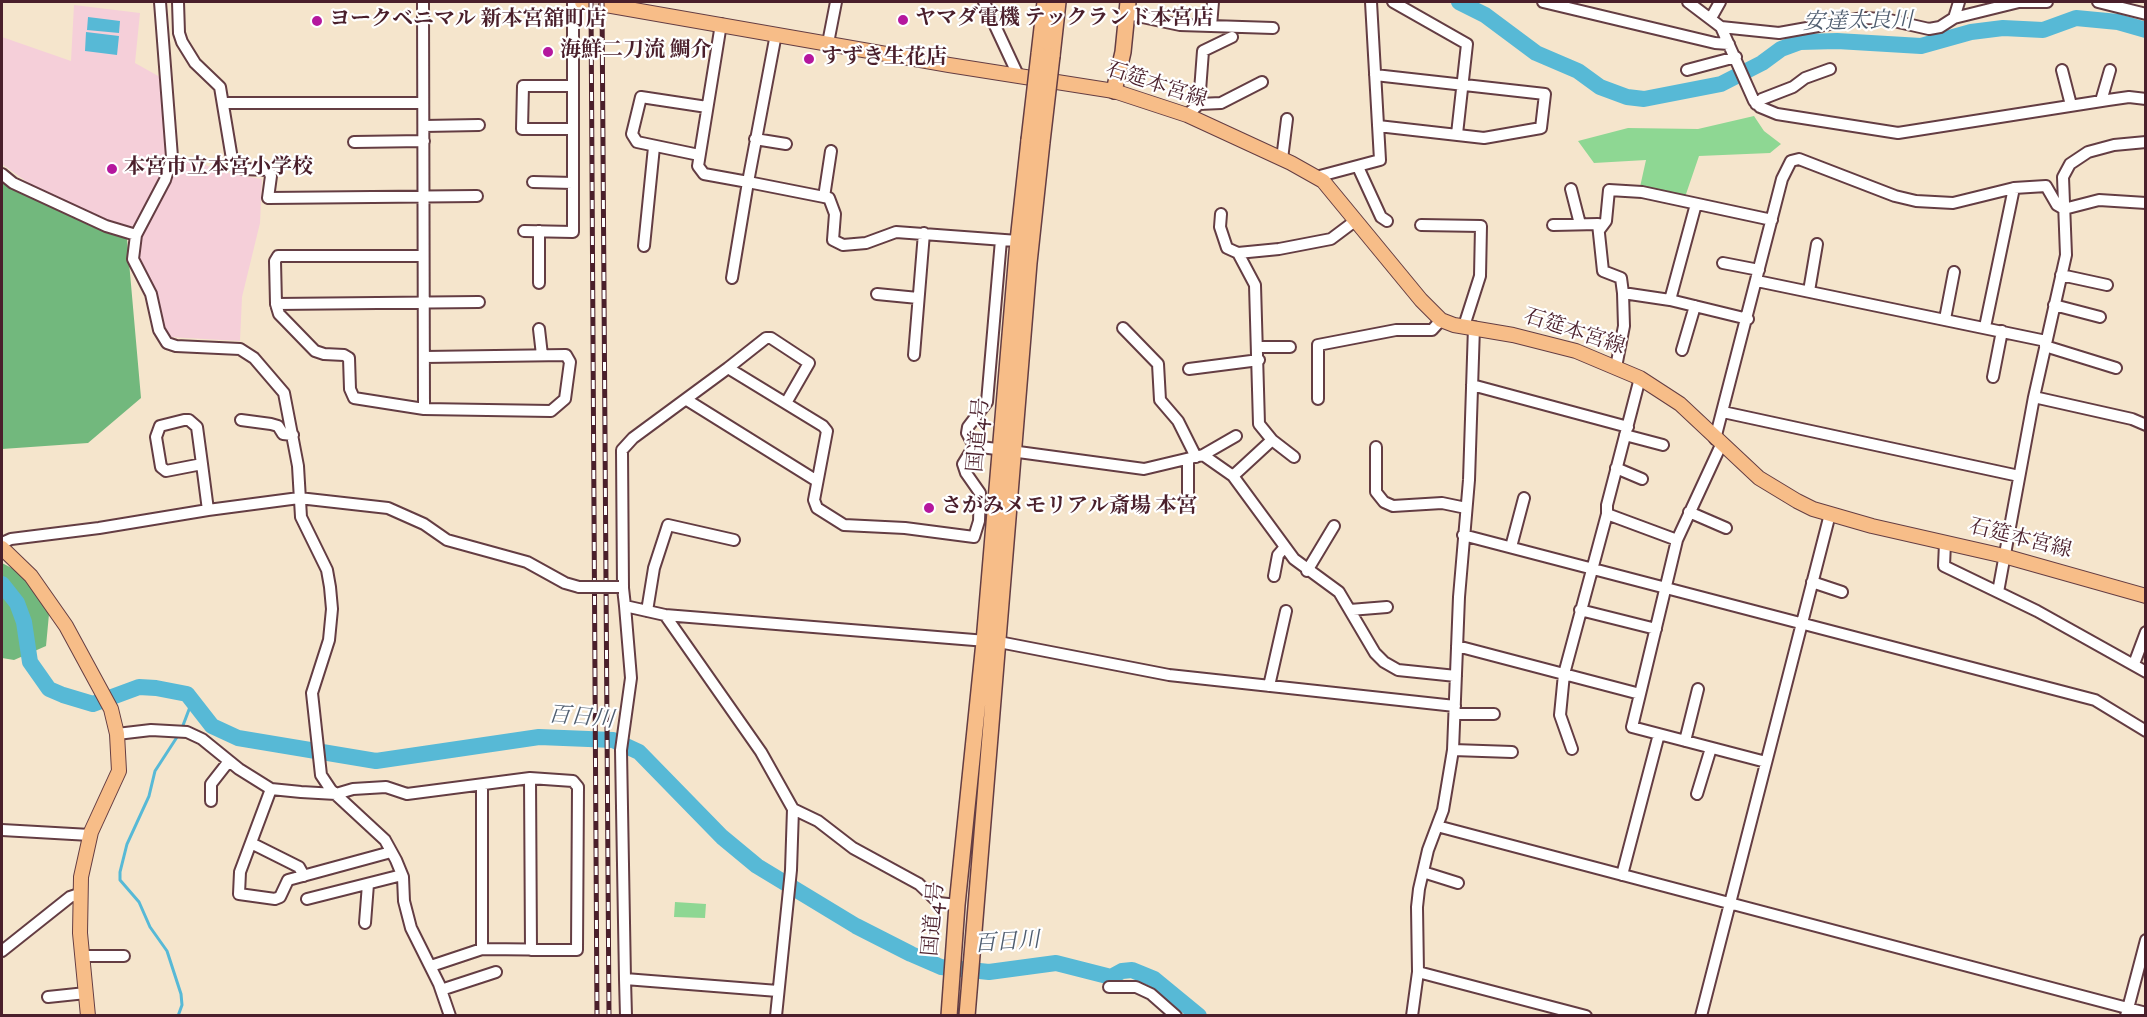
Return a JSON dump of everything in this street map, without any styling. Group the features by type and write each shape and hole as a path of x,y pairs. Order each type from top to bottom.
{"highway":[{"name":"国道4号","path":"967,1016 1007,450 1045,55 1045,2"},
{"name":"国道4号","path":"1045,55 1058,2"},
{"path":"1114,91 1128,8"},
{"name":"国道4号","path":"1007,450 1018,241 1036,141"},
{"name":"国道4号","path":"949,1016 957,905 992,642"}],"main road":[{"name":"石筵本宮線","path":"606,5 949,65 1114,91 1187,116 1316,177 1441,320 1576,351 1640,378 1680,404 1718,442 1759,478 1780,492 1830,514 2004,556 2145,596"},
{"path":"2,545 48,597 111,709 117,734 119,771 90,835 79,894 88,1016"}],"street":[{"path":"160,2 172,157 165,180 136,235 133,259 151,294 163,339 176,346 229,348 246,352 284,393 298,466 301,518 327,570 330,587 332,609 328,640 312,693 320,765 325,782 385,840 402,875 411,928 431,966 450,1016"},
{"path":"178,2 179,33 182,42 195,63 217,81 233,165 243,169 268,170 271,176 268,198 477,196"},
{"path":"423,2 424,409"},
{"path":"524,231 573,232 573,2"},
{"path":"828,43 836,2"},
{"path":"984,2 1018,75"},
{"path":"1211,26 1213,2"},
{"path":"1316,177 1380,160 1371,2"},
{"path":"1393,2 1467,45 1457,134"},
{"path":"1543,2 1715,43 1729,44"},
{"path":"1688,2 1721,27 1737,58 1755,103 1776,114 1898,133 2129,97 2145,99"},
{"path":"1710,18 1720,2"},
{"path":"1954,18 1959,2"},
{"path":"1721,27 1779,33 1863,18 1885,19 1929,29 1940,27 1954,18 2019,2 2047,2"},
{"path":"2098,2 2145,14"},
{"path":"1128,8 1180,25 1273,28"},
{"path":"721,24 699,155 698,166 705,174 824,197 833,204 833,240 843,245 866,243 896,232 1018,241"},
{"path":"732,278 755,139 776,34"},
{"path":"1187,116 1199,104 1203,51 1232,37"},
{"path":"1687,70 1737,58"},
{"path":"1755,103 1793,87 1805,78 1830,69"},
{"path":"2062,70 2071,105"},
{"path":"2101,101 2110,70"},
{"path":"1375,75 1545,94 1541,128 1484,138 1378,126"},
{"path":"1199,104 1221,103 1262,82"},
{"path":"573,86 523,86 522,129 573,129"},
{"path":"699,155 654,147 632,138 641,97 707,107"},
{"path":"223,103 423,103"},
{"path":"1282,159 1287,119"},
{"path":"424,126 479,125"},
{"path":"755,139 786,144"},
{"path":"354,142 424,141"},
{"path":"1998,592 2034,397 2066,255 2063,177 2075,158 2100,148 2145,142"},
{"path":"644,246 654,147"},
{"path":"824,197 831,152"},
{"path":"1766,762 1632,727 1677,540 1718,442 1723,412 1782,179 1788,165 1794,159 1894,196 1916,201 1953,203 2014,188 2046,186 2057,205 2064,209 2099,200 2145,203"},
{"path":"1358,167 1381,217 1387,221"},
{"path":"2,174 13,183 106,226 136,235"},
{"path":"533,182 573,183"},
{"path":"1985,327 2014,188"},
{"path":"1571,189 1580,224"},
{"path":"1600,229 1606,220 1609,190 1642,192 1772,220"},
{"path":"1670,300 1696,204"},
{"path":"1221,214 1220,227 1227,248 1238,253 1279,249 1331,239 1354,221"},
{"path":"1553,225 1598,224 1603,271 1621,278 1623,292 1624,326 1616,367"},
{"path":"1413,1016 1418,972 1417,907 1423,872 1447,790 1453,750 1456,646 1472,385 1469,327 1480,276 1481,226 1421,225"},
{"path":"538,231 539,283"},
{"path":"914,355 924,233"},
{"path":"974,446 967,433 968,427 987,402 1001,240"},
{"path":"1809,291 1817,244"},
{"path":"1238,253 1256,285 1259,424 1272,440 1294,457"},
{"path":"423,256 278,256 276,304 279,314 315,351 344,355 349,358 350,389 354,398 424,409 551,411 565,399 569,357 542,355 424,357"},
{"path":"1723,263 1809,291 2002,331 2116,368"},
{"path":"1945,319 1954,272"},
{"path":"2061,275 2107,285"},
{"path":"1623,292 1670,300 1748,319"},
{"path":"877,294 918,298"},
{"path":"276,304 479,302"},
{"path":"2054,305 2100,317"},
{"path":"1682,350 1695,306"},
{"path":"1318,399 1318,345 1396,330 1432,330 1441,320"},
{"path":"1123,328 1158,364 1160,400 1178,421 1196,457 1188,506"},
{"path":"539,329 542,355"},
{"path":"1994,376 2002,331"},
{"path":"626,1016 622,745 631,678 625,606 621,588 622,450 633,438 687,400 766,338 771,338 809,363 786,403"},
{"path":"1259,347 1290,347"},
{"path":"1189,369 1258,360"},
{"path":"728,368 823,426 827,431 814,500 817,508 844,525 920,530 965,538 974,537 978,521 980,493 966,473 963,464 974,446"},
{"path":"1572,748 1560,715 1564,674 1640,378"},
{"path":"1472,385 1626,431 1662,445"},
{"path":"2034,397 2132,419 2145,426"},
{"path":"687,400 817,481"},
{"path":"1723,412 2019,476"},
{"path":"202,464 166,471 161,467 156,437 160,426 189,420 197,426 202,464 208,510"},
{"path":"241,420 278,426 283,434 293,435"},
{"path":"974,446 1144,469 1196,457 1236,436"},
{"path":"1233,476 1272,440"},
{"path":"1376,447 1376,492 1384,502 1393,506 1442,503 1466,508"},
{"path":"1196,457 1233,476 1285,547 1307,571 1339,592 1375,654 1384,662 1398,670 1456,676"},
{"path":"1616,468 1642,479"},
{"path":"2,545 11,539 299,498 388,508 424,525 447,540 527,562 565,583 579,587 621,588"},
{"path":"1511,547 1524,498"},
{"path":"1689,512 1726,528"},
{"path":"1607,513 1677,540"},
{"path":"1701,1016 1830,514"},
{"path":"647,611 654,568 668,525 734,540"},
{"path":"1307,571 1334,526"},
{"path":"1463,535 2095,700 2145,731"},
{"path":"1945,543 1944,566 1998,592 2145,672"},
{"path":"1274,576 1278,555 1285,547"},
{"path":"1812,582 1842,592"},
{"path":"625,606 665,615 992,642 1169,675 1494,714"},
{"path":"1350,610 1387,607"},
{"path":"1580,610 1656,629"},
{"path":"1269,686 1286,611"},
{"path":"665,615 761,752 790,799 793,809 777,1016"},
{"path":"2134,664 2145,632"},
{"path":"1456,646 1640,694"},
{"path":"1684,741 1698,689"},
{"path":"117,734 151,730 182,731 202,739 229,761 271,789 336,794 376,786 407,794 530,778 573,781 578,788 577,950 482,950 431,966"},
{"path":"1622,875 1659,734"},
{"path":"1697,794 1711,748"},
{"path":"1453,750 1512,752"},
{"path":"211,801 211,784 229,761"},
{"path":"530,778 531,950"},
{"path":"482,785 482,950"},
{"path":"271,789 240,872 239,894 275,899 280,897 285,882 391,852"},
{"path":"793,809 818,821 853,848 919,884 939,903 957,905"},
{"path":"1437,826 2127,1012 2145,1013"},
{"path":"2,830 90,835"},
{"path":"251,843 299,867 304,876"},
{"path":"1423,872 1458,883"},
{"path":"307,899 402,875"},
{"path":"365,923 368,884"},
{"path":"2,951 70,897 79,894"},
{"path":"2127,1012 2145,940"},
{"path":"82,956 124,956"},
{"path":"441,990 496,972"},
{"path":"1418,972 1586,1016"},
{"path":"625,979 778,991"},
{"path":"1109,987 1136,987 1151,994 1176,1016"},
{"path":"48,996 86,993"}],"shaded area":[{"name":"本宮市立本宮小学校","path":"74,5 140,13 135,63 160,77 178,156 232,174 262,179 260,223 242,297 240,341 169,337 164,332 155,293 138,261 138,244 141,239 34,187 2,164 2,37 71,61"}],"green space":[{"path":"1754,116 1764,131 1781,144 1770,153 1699,156 1685,197 1640,187 1646,160 1594,163 1578,141 1628,128 1698,129"},
{"path":"2,168 30,189 105,232 127,239 141,398 88,443 2,449"},
{"path":"2,563 39,582 49,614 46,646 14,660 2,658"},
{"path":"675,902 706,904 705,918 674,917"}],"water":[{"path":"88,17 120,21 119,33 87,30"},
{"path":"86,32 119,36 117,55 85,51"}],"waterway":[{"name":"安達太良川","path":"1459,2 1485,15 1536,53 1578,71 1600,87 1627,97 1644,99 1721,84 1762,63 1781,49 1800,42 1837,41 1921,46 1971,32 2003,28 2043,30 2076,18 2118,22 2146,30"},
{"name":"百日川","path":"2,584 17,603 24,622 30,662 49,689 63,695 93,704 139,687 187,694 212,726 238,738 376,761 539,737 613,740 639,752 722,837 757,866 856,926 911,954 941,967 989,972 1056,963 1111,977 1122,971 1132,970 1154,979 1199,1016"},
{"path":"182,728 193,699"},
{"path":"178,1016 182,1005 181,994 167,951 150,927 139,902 120,880 120,872 127,844 149,796 155,771 179,734"}],"tunnel":[{"path":"584,2 606,5"}],"railway":[{"path":"591,2 597,1016"},
{"path":"602,2 609,1016"}],"place":[{"name":"ヤマダ電機 テックランド本宮店","path":"903,20"},
{"name":"ヨークベニマル 新本宮舘町店","path":"317,21"},
{"name":"海鮮二刀流 鯛介","path":"548,52"},
{"name":"すずき生花店","path":"809,59"},
{"name":"本宮市立本宮小学校","path":"112,169"},
{"name":"さがみメモリアル斎場 本宮","path":"929,508"}]}
